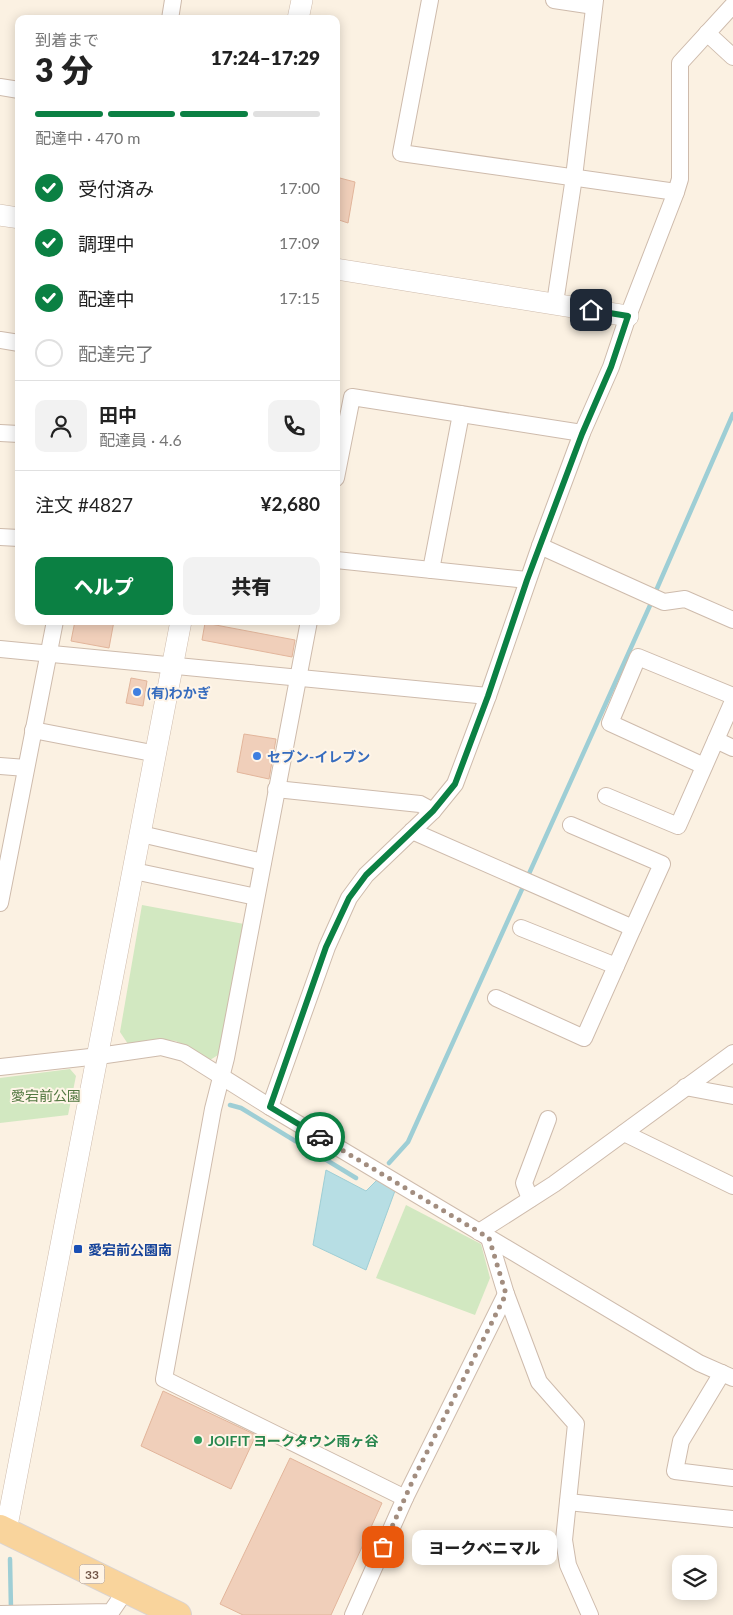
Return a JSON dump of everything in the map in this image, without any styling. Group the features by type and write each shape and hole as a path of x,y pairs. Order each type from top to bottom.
{"main road":[{"name":"33","path":"3,1530 178,1615"}],"street":[{"path":"171,15 174,0"},
{"path":"299,15 302,0"},
{"path":"430,0 401,153 676,192"},
{"path":"554,0 594,3 574,178 555,303"},
{"path":"270,1107 326,947 349,898 366,875 433,811 455,784 488,696 527,580 582,434 611,367 628,316 676,192 680,179 680,63 733,5"},
{"path":"707,33 733,57"},
{"path":"0,87 15,89"},
{"path":"0,215 15,217"},
{"path":"340,270 628,316"},
{"path":"0,340 15,342"},
{"path":"340,458 352,397 582,434"},
{"path":"432,570 461,414"},
{"path":"0,433 15,434"},
{"path":"0,537 15,538"},
{"path":"540,546 664,602 685,599 733,620"},
{"path":"340,560 527,580"},
{"path":"0,902 2,882 53,625"},
{"path":"3,1530 99,1056 180,625"},
{"path":"308,625 300,677 213,1110 164,1378 405,1498"},
{"path":"0,649 488,696"},
{"path":"704,766 610,723 638,657 733,696"},
{"path":"606,796 678,826 733,701"},
{"path":"33,730 157,754"},
{"path":"716,740 733,748"},
{"path":"0,766 26,768"},
{"path":"276,790 420,804 433,811"},
{"path":"496,998 584,1038 662,864 570,825"},
{"path":"412,831 634,928"},
{"path":"141,834 263,862"},
{"path":"134,871 256,897"},
{"path":"521,928 616,966"},
{"path":"0,1067 161,1047 184,1053 270,1107 699,1363 728,1375 681,1441 675,1471 733,1478"},
{"path":"484,1235 530,1199 554,1184 733,1053"},
{"path":"685,1087 733,1096"},
{"path":"530,1199 524,1183 548,1119"},
{"path":"624,1133 733,1186"},
{"path":"484,1235 539,1382 576,1424 564,1540 568,1566 590,1615"},
{"path":"357,1614 405,1498 506,1294"},
{"path":"568,1502 733,1519"},
{"path":"6,1614 111,1612 126,1590"}],"green space":[{"path":"142,905 244,924 218,1055 210,1060 176,1041 166,1040 128,1044 120,1032"},
{"name":"愛宕前公園","path":"70,1069 76,1076 68,1115 0,1123 0,1078"},
{"path":"406,1205 481,1244 490,1278 475,1315 376,1278"}],"water":[{"path":"326,1170 366,1191 380,1177 396,1188 366,1270 313,1245"}],"building":[{"path":"340,178 355,182 348,223 340,220"},
{"path":"74,625 113,625 109,648 71,641"},
{"path":"205,625 216,625 295,640 292,657 202,640"},
{"name":"(有)わかぎ","path":"131,678 147,681 143,706 126,703"},
{"name":"セブン-イレブン","path":"244,734 276,739 269,779 237,772"},
{"name":"JOIFIT ヨークタウン雨ヶ谷","path":"163,1391 256,1435 231,1489 141,1446"},
{"path":"290,1458 382,1503 331,1615 243,1615 220,1604"}],"waterway":[{"path":"655,593 733,414"},
{"path":"389,1163 408,1142 652,601"},
{"path":"230,1105 241,1108 356,1178"},
{"path":"10,1559 11,1610"}],"way so far":[{"path":"320,1137 489,1238 506,1294 412,1482 383,1547"}],"place":[{"name":"(有)わかぎ","path":"137,692"},
{"name":"セブン-イレブン","path":"257,756"},
{"name":"愛宕前公園南","path":"78,1249"},
{"name":"JOIFIT ヨークタウン雨ヶ谷","path":"198,1440"},
{"name":"ヨークベニマル","path":"383,1547"}],"route":[{"path":"320,1137 270,1107 326,947 349,898 366,875 433,811 455,784 488,696 527,580 582,434 611,367 628,316 591,310"}]}
